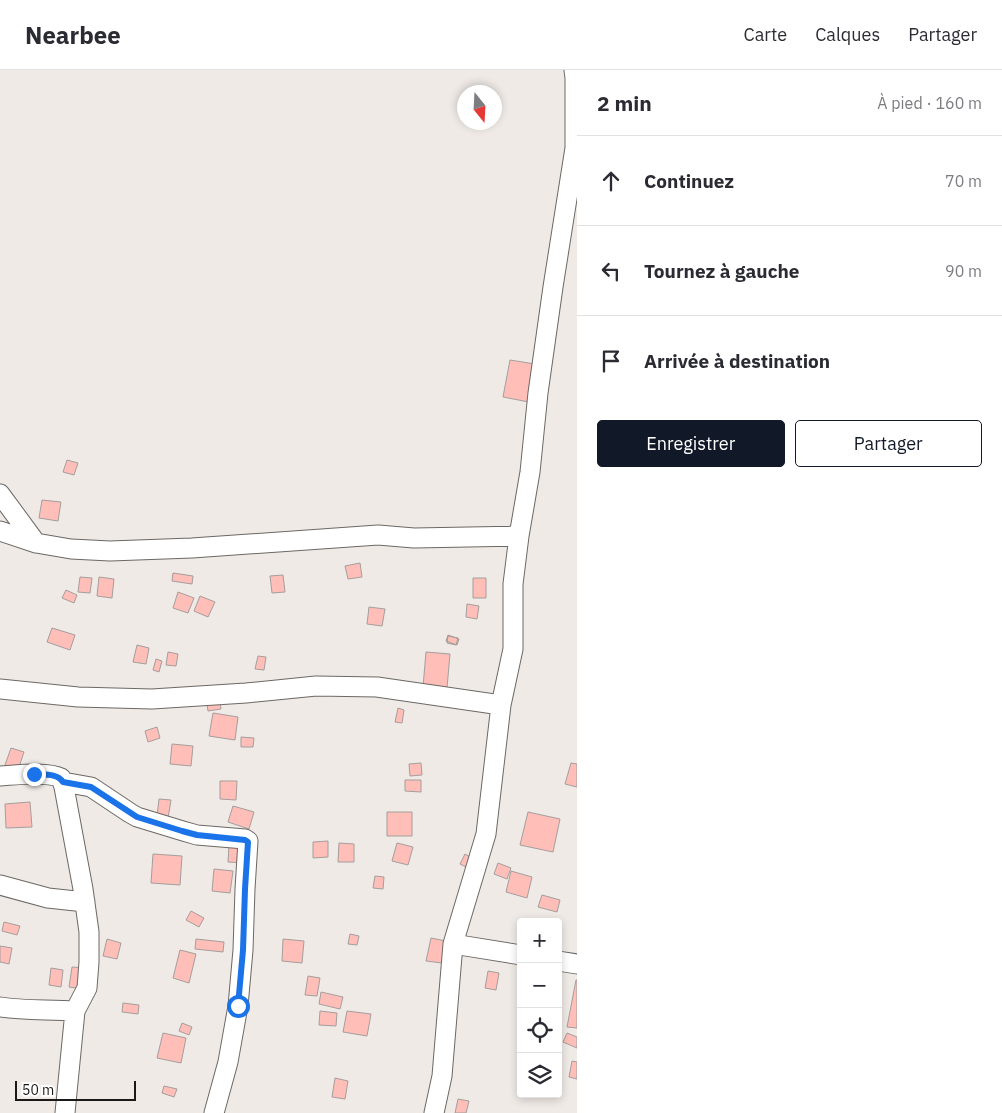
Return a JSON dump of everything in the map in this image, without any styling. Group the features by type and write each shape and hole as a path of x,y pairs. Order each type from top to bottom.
{"street":[{"path":"434,1113 442,1076 453,944 486,834 500,705 512,649 513,584 530,472 538,392 553,287 572,199 575,148 574,70"},
{"path":"0,494 36,543"},
{"path":"0,531 36,543 72,549 110,551 192,548 378,535 414,538 519,536"},
{"path":"0,689 78,697 152,699 316,686 378,687 500,705"},
{"path":"0,776 34,774 56,776 63,782 89,932 89,962 86,988 75,1011 64,1113"},
{"path":"63,782 91,787 137,817 197,835 245,840 248,842 243,950 238,1006 228,1062 214,1113"},
{"path":"0,885 48,898 85,902"},
{"path":"453,944 517,954"},
{"path":"562,962 577,964"},
{"path":"0,1008 75,1011"}],"building":[{"path":"510,360 541,365 534,403 503,397"},
{"path":"67,460 78,463 74,475 63,472"},
{"path":"42,500 61,502 58,521 39,518"},
{"path":"360,563 362,577 348,579 345,566"},
{"path":"173,573 193,576 192,584 172,581"},
{"path":"283,575 285,592 272,593 270,576"},
{"path":"80,577 92,578 90,593 78,592"},
{"path":"99,577 114,579 112,598 97,596"},
{"path":"473,578 486,578 486,598 473,598"},
{"path":"66,590 77,595 74,603 62,598"},
{"path":"178,592 194,598 188,613 173,608"},
{"path":"200,596 215,602 208,617 194,611"},
{"path":"467,604 479,606 477,619 466,617"},
{"path":"369,607 385,609 382,626 367,624"},
{"path":"52,628 75,635 70,650 47,642"},
{"path":"448,635 459,639 457,645 446,641"},
{"path":"448,636 458,638 456,645 447,643"},
{"path":"137,645 149,648 146,664 133,662"},
{"path":"168,652 178,654 176,666 166,665"},
{"path":"426,652 450,654 447,688 423,687"},
{"path":"258,656 266,657 264,670 255,669"},
{"path":"156,659 162,661 159,672 153,670"},
{"path":"220,702 221,709 208,711 207,704"},
{"path":"398,708 404,710 402,723 395,722"},
{"path":"213,713 238,717 235,740 209,736"},
{"path":"157,727 160,738 148,742 145,731"},
{"path":"241,737 254,738 253,747 241,747"},
{"path":"172,744 193,746 191,766 170,764"},
{"path":"11,748 24,752 18,770 5,765"},
{"path":"421,763 422,775 410,776 409,764"},
{"path":"571,763 577,764 577,787 565,784"},
{"path":"405,780 421,780 421,792 405,791"},
{"path":"220,781 237,781 236,800 220,799"},
{"path":"159,799 171,800 168,818 157,816"},
{"path":"30,802 32,827 6,828 5,804"},
{"path":"233,806 254,812 249,829 228,822"},
{"path":"387,812 412,812 412,836 387,836"},
{"path":"528,812 560,819 553,852 520,845"},
{"path":"328,841 328,857 313,858 313,842"},
{"path":"339,843 354,844 354,862 338,862"},
{"path":"397,843 413,847 408,865 392,861"},
{"path":"229,845 246,846 245,863 228,862"},
{"path":"153,854 182,856 180,885 151,883"},
{"path":"465,854 475,860 470,869 460,864"},
{"path":"498,863 511,868 507,879 494,874"},
{"path":"214,869 233,871 230,893 212,891"},
{"path":"511,871 532,877 527,898 506,892"},
{"path":"375,876 384,877 383,889 373,888"},
{"path":"542,895 560,900 557,912 538,907"},
{"path":"191,911 204,918 199,927 186,920"},
{"path":"4,922 20,926 17,935 2,931"},
{"path":"350,934 359,936 357,945 348,944"},
{"path":"431,938 446,941 442,963 426,961"},
{"path":"107,939 121,943 117,959 103,956"},
{"path":"196,939 224,942 223,952 195,949"},
{"path":"283,939 304,941 302,963 282,961"},
{"path":"0,946 12,948 9,964 0,962"},
{"path":"180,950 196,954 189,983 173,978"},
{"path":"72,967 86,968 84,989 69,987"},
{"path":"51,968 63,970 61,987 49,985"},
{"path":"488,971 499,973 496,990 485,988"},
{"path":"308,976 320,978 317,996 305,995"},
{"path":"577,980 577,1028 567,1027"},
{"path":"321,992 343,997 340,1009 319,1004"},
{"path":"123,1003 139,1005 138,1014 122,1012"},
{"path":"320,1011 337,1013 336,1026 319,1025"},
{"path":"347,1011 371,1014 367,1036 343,1032"},
{"path":"182,1023 192,1027 189,1035 179,1031"},
{"path":"163,1033 186,1038 181,1063 157,1058"},
{"path":"567,1033 577,1037 577,1048 563,1042"},
{"path":"572,1061 577,1062 577,1079 569,1077"},
{"path":"335,1078 348,1081 345,1099 332,1097"},
{"path":"164,1086 177,1089 174,1097 162,1093"},
{"path":"458,1099 469,1101 466,1113 455,1113"}],"route":[{"path":"34,774 56,776 63,782 91,787 137,817 197,835 245,840 248,842 243,950 238,1006"}]}
